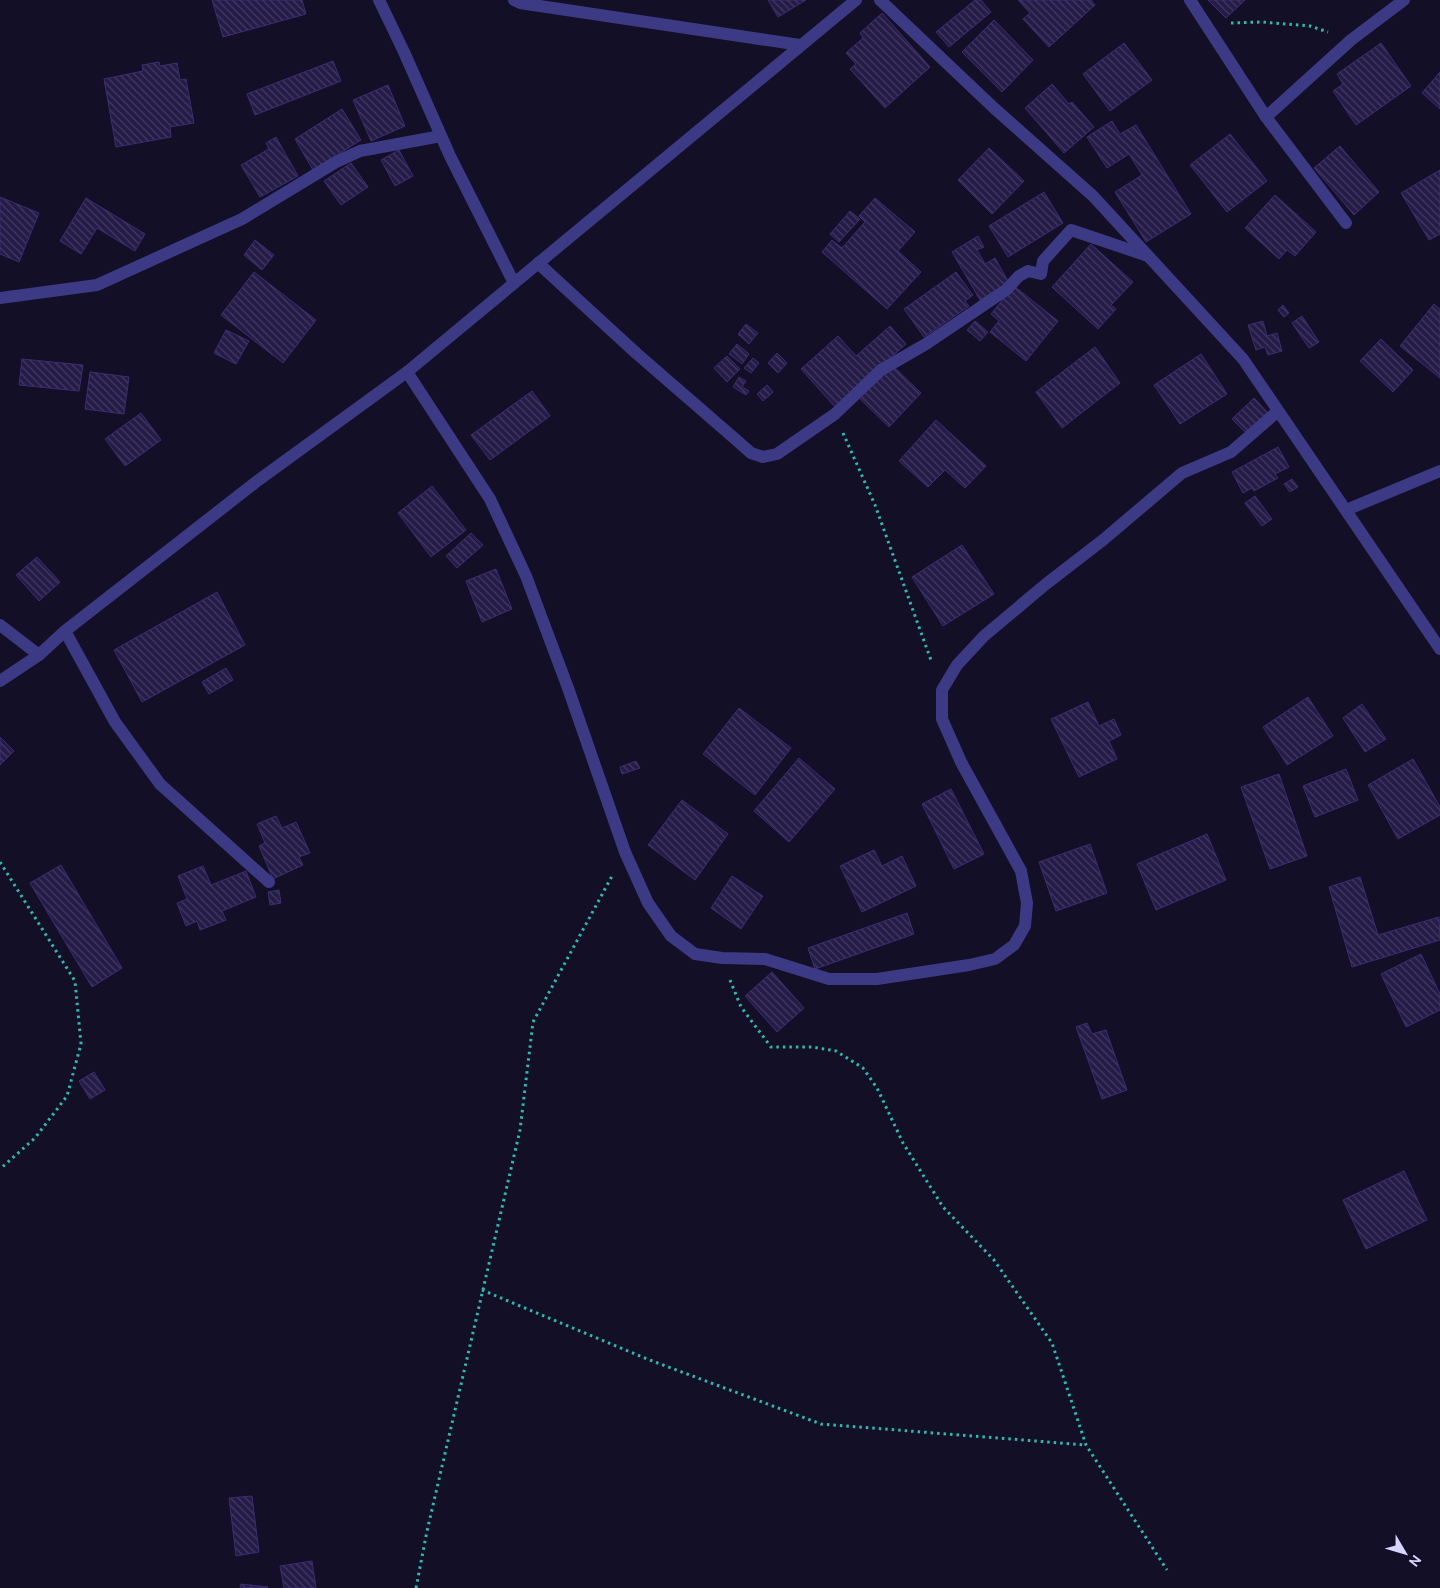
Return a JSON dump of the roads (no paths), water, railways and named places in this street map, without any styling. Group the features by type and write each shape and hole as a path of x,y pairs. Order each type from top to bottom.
{"street":[{"path":"379,0 441,136 514,283"},
{"path":"514,0 520,3 800,45"},
{"path":"0,681 39,655 65,631 256,482 407,372 856,0"},
{"path":"880,0 994,108 1093,196 1150,256 1243,360 1440,649"},
{"path":"1190,0 1266,117 1346,223"},
{"path":"1266,117 1351,40 1404,0"},
{"path":"0,298 97,285 242,219 336,162 360,151 441,136"},
{"path":"538,263 636,353 751,453 763,457 777,454 835,414 881,370 926,344 1006,290 1019,276 1028,271 1041,274 1043,261 1071,230 1150,256"},
{"path":"407,372 490,499 526,576 568,688 625,852 648,903 671,936 695,954 722,958 765,959 830,979 877,979 969,965 995,959 1014,945 1025,926 1027,903 1020,871 953,745 942,719 942,690 957,665 984,636 1046,584 1103,540 1182,473 1231,452 1278,411"},
{"path":"1346,510 1440,471"},
{"path":"0,625 39,655"},
{"path":"65,631 114,722 160,784 269,882"}]}
